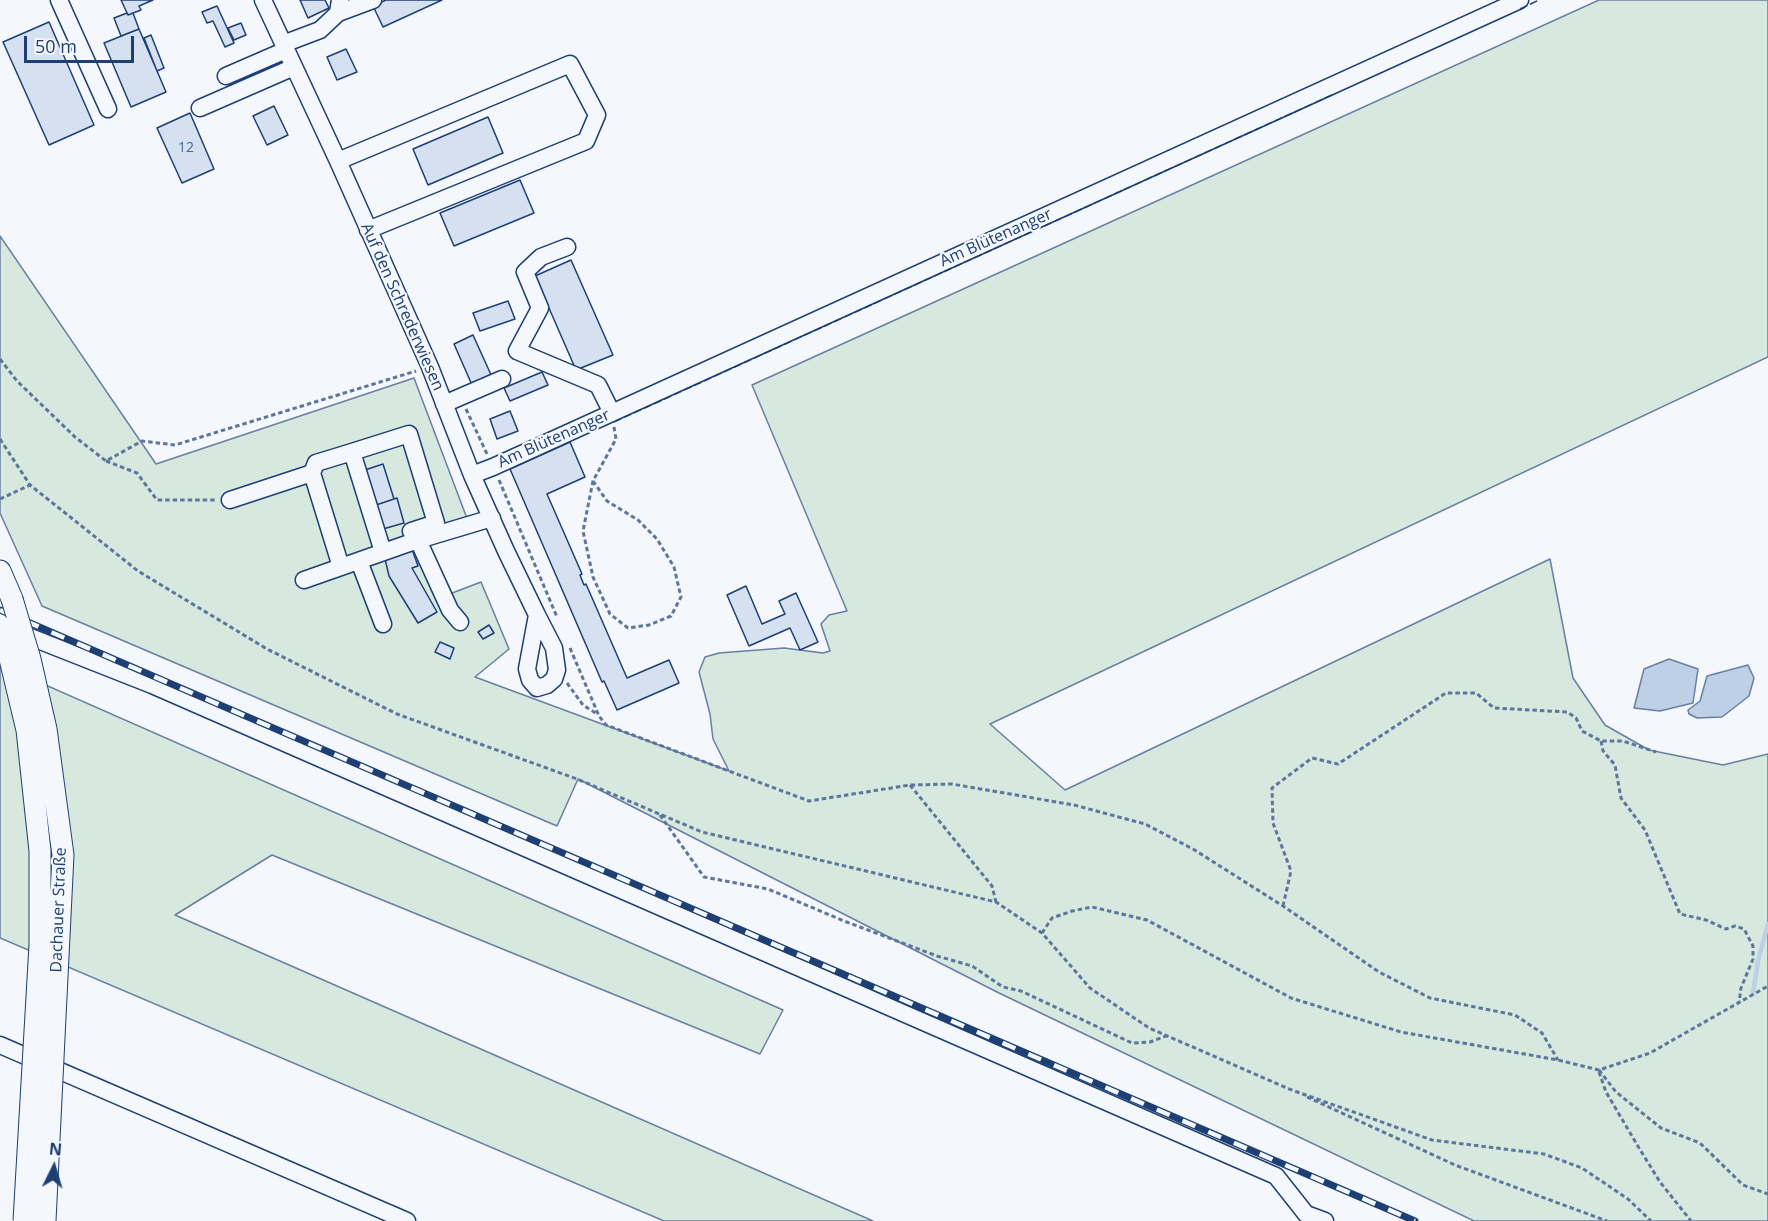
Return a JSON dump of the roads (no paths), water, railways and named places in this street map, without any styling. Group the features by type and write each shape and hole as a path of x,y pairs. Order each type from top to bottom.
{"main road":[{"name":"Dachauer Straße","path":"0,571 12,599 30,659 46,729 63,855 45,1221"},
{"name":"Dachauer Straße","path":"0,626 27,730 40,851 40,945 24,1221"}],"street":[{"path":"59,0 108,110"},
{"name":"Auf den Schrederwiesen","path":"263,0 430,367 472,475 554,648 557,670 554,679 547,685 537,688 530,680 527,669 537,615"},
{"path":"226,76 320,30 339,7 373,0"},
{"name":"Am Blütenanger","path":"472,475 1520,0"},
{"path":"338,161 570,64 597,115 586,141 368,230"},
{"path":"200,108 294,67"},
{"path":"567,247 541,257 525,272 540,308 517,351 598,385 612,413"},
{"path":"444,404 502,379"},
{"path":"340,567 312,473 316,463 409,434 436,523 411,531 450,610 460,622"},
{"path":"352,452 383,552"},
{"path":"230,500 312,473"},
{"path":"304,580 416,541 492,518"},
{"path":"359,561 383,624"},
{"path":"0,626 152,686 1276,1176 1306,1214 1325,1221"},
{"path":"0,1045 407,1221"}],"water":[{"path":"1669,659 1698,669 1693,703 1660,711 1634,708 1644,669"},
{"path":"1748,665 1754,678 1749,696 1722,717 1697,718 1689,714 1688,710 1700,701 1707,676"}],"waterway":[{"path":"1753,993 1758,961 1768,924"}],"railway":[{"path":"0,610 1415,1221"}]}
